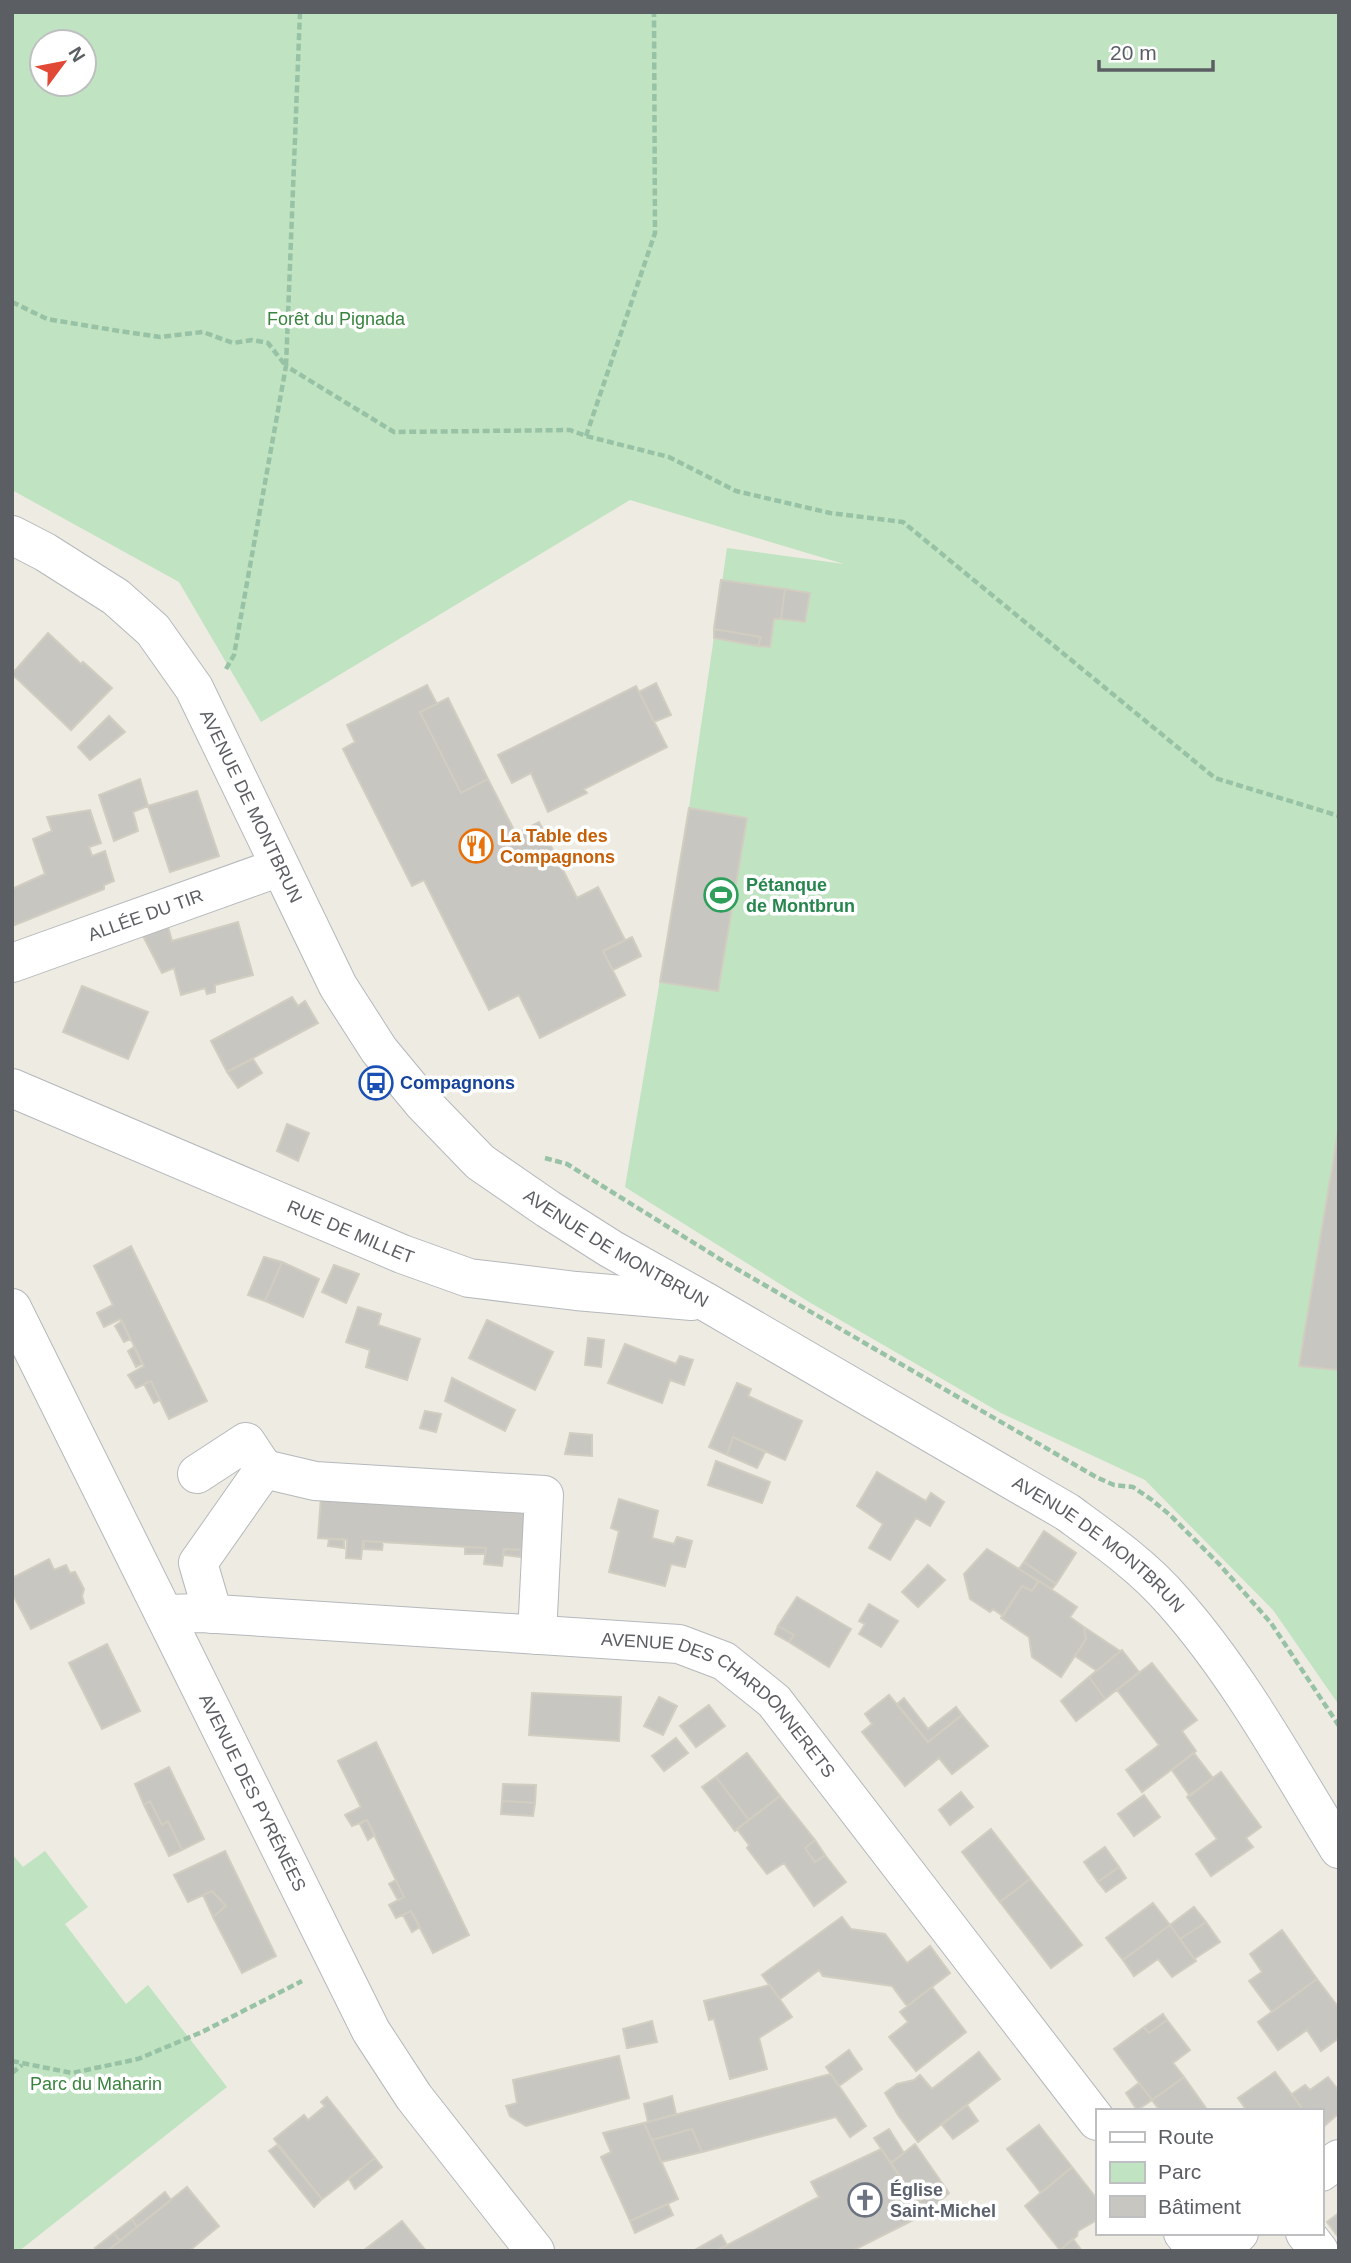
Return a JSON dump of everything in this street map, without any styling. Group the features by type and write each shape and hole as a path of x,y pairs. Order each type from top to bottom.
{"street":[{"name":"AVENUE DE MONTBRUN","path":"12,535 46,552 116,597 153,630 194,688 338,986 379,1050 422,1102 470,1152 507,1182 611,1250 706,1302 1067,1512 1121,1551 1172,1600 1197,1631 1266,1730 1339,1849"},
{"name":"ALLÉE DU TIR","path":"12,963 280,867"},
{"name":"RUE DE MILLET","path":"12,1088 402,1254 469,1278 576,1291 706,1302"},
{"name":"AVENUE DES PYRÉNÉES","path":"12,1308 371,2031 414,2097 534,2251"},
{"path":"197,1474 246,1442 264,1469 315,1481 544,1495 537,1635"},
{"path":"214,1614 198,1563 264,1469"},
{"name":"AVENUE DES CHARDONNERETS","path":"164,1614 214,1614 679,1644 724,1661 774,1701 1096,2120"},
{"path":"1323,2171 1339,2159"},
{"path":"1186,2235 1198,2251"},
{"path":"1216,2251 1236,2235"},
{"path":"1307,2235 1319,2251"}],"path":[{"path":"223,676 234,655 286,366 300,12"},
{"path":"586,436 655,233 654,12"},
{"path":"12,302 47,319 119,331 160,337 203,332 233,343 252,340 268,343 286,366 394,432 570,430 669,457 736,491 830,513 903,522 1215,778 1339,816"},
{"path":"12,2061 72,2073 138,2059 202,2032 303,1981"},
{"path":"12,2073 23,2065"}],"green space":[{"name":"Forêt du Pignada","path":"12,12 1339,12 1339,1705 1273,1610 1145,1480 1001,1413 809,1302 625,1187 689,808 727,548 844,564 630,500 261,722 179,582 12,490"},
{"name":"Parc du Maharin","path":"45,1851 88,1907 65,1924 126,2004 148,1985 227,2087 19,2251 12,2251 12,1854 23,1867"}],"building":[{"path":"721,580 785,589 781,619 774,619 770,647 758,646 761,637 714,629"},
{"path":"785,589 810,593 805,622 781,619"},
{"path":"714,629 761,637 758,646 714,638"},
{"path":"48,633 112,688 71,730 12,674"},
{"path":"656,683 671,715 654,722 639,692"},
{"path":"427,685 437,704 420,712 461,793 488,779 516,834 539,822 577,898 598,887 625,940 603,951 625,995 540,1038 519,995 489,1010 424,880 412,886 343,749 355,742 347,725"},
{"path":"636,686 667,747 584,789 587,793 548,812 531,773 512,783 498,755"},
{"path":"448,698 488,779 461,793 420,712"},
{"path":"109,716 125,732 90,760 78,747"},
{"path":"140,779 148,806 133,812 138,831 114,841 99,795"},
{"path":"197,791 219,856 170,872 148,806"},
{"path":"689,808 747,818 718,991 660,982"},
{"path":"90,810 101,843 89,847 92,856 105,851 114,881 104,885 104,889 15,925 12,918 12,889 45,874 33,839 52,831 47,817"},
{"path":"238,922 253,975 215,985 215,992 207,994 205,988 181,995 174,968 162,973 141,932 167,923 172,941"},
{"path":"632,937 641,956 613,970 603,951"},
{"path":"82,986 148,1012 128,1059 63,1032"},
{"path":"292,997 298,1006 305,1001 318,1023 227,1072 211,1041"},
{"path":"253,1059 262,1073 238,1088 227,1072"},
{"path":"287,1124 309,1133 298,1161 277,1151"},
{"path":"1339,1126 1339,1370 1299,1366"},
{"path":"131,1246 207,1401 169,1419 151,1381 136,1388 128,1375 144,1366 122,1321 120,1319 104,1327 97,1313 113,1305 94,1266"},
{"path":"264,1257 282,1262 265,1301 248,1295"},
{"path":"282,1262 319,1279 303,1317 265,1301"},
{"path":"334,1265 359,1274 346,1303 322,1292"},
{"path":"358,1307 381,1314 378,1325 420,1339 407,1380 366,1367 370,1350 346,1342"},
{"path":"487,1320 553,1352 535,1390 469,1358"},
{"path":"122,1321 130,1339 124,1342 115,1326"},
{"path":"588,1338 604,1340 601,1367 585,1365"},
{"path":"625,1344 676,1364 680,1356 693,1360 684,1385 670,1380 662,1403 608,1383"},
{"path":"134,1347 142,1364 136,1367 128,1351"},
{"path":"452,1378 515,1410 505,1431 445,1401"},
{"path":"151,1381 160,1400 154,1403 144,1384"},
{"path":"737,1383 751,1389 748,1396 802,1421 785,1460 733,1437 727,1455 709,1447"},
{"path":"425,1411 441,1414 436,1432 420,1428"},
{"path":"570,1433 592,1435 592,1456 565,1454"},
{"path":"733,1437 765,1452 757,1468 727,1455"},
{"path":"716,1461 770,1482 762,1503 708,1485"},
{"path":"877,1472 926,1501 931,1493 944,1502 930,1526 916,1518 890,1560 869,1548 883,1524 857,1506"},
{"path":"321,1497 534,1509 532,1550 504,1549 502,1566 484,1564 486,1548 363,1541 361,1559 346,1558 347,1540 318,1538"},
{"path":"619,1499 658,1511 652,1538 674,1544 677,1537 692,1541 685,1567 671,1564 665,1586 609,1572 619,1531 611,1528"},
{"path":"1044,1531 1076,1553 1056,1584 1024,1562"},
{"path":"329,1539 344,1539 344,1548 328,1546"},
{"path":"364,1541 383,1542 382,1550 364,1549"},
{"path":"465,1547 486,1548 485,1554 465,1554"},
{"path":"504,1549 522,1550 520,1557 503,1555"},
{"path":"987,1549 1038,1581 1032,1591 1022,1586 1003,1616 993,1609 990,1612 970,1599 964,1574"},
{"path":"49,1559 54,1570 66,1565 70,1573 75,1572 84,1589 84,1603 31,1629 12,1593 12,1578"},
{"path":"1024,1562 1056,1584 1052,1589 1019,1569"},
{"path":"928,1565 945,1580 918,1607 902,1592"},
{"path":"1039,1581 1077,1607 1070,1617 1084,1627 1086,1639 1061,1677 1032,1657 1029,1637 1001,1618 1022,1586 1032,1591"},
{"path":"797,1597 851,1629 829,1667 789,1642 794,1635 778,1626"},
{"path":"869,1604 898,1621 881,1647 859,1634 865,1624 859,1621"},
{"path":"778,1626 794,1635 789,1642 775,1634"},
{"path":"1084,1627 1120,1651 1097,1671 1075,1656 1086,1639"},
{"path":"107,1644 140,1711 102,1729 69,1663"},
{"path":"1122,1650 1139,1672 1105,1699 1089,1677"},
{"path":"1152,1663 1197,1720 1182,1731 1196,1751 1142,1792 1126,1770 1159,1745 1117,1690"},
{"path":"1089,1677 1105,1699 1076,1721 1061,1701"},
{"path":"532,1693 621,1697 619,1741 529,1735"},
{"path":"889,1695 928,1742 962,1715 988,1746 952,1774 939,1758 905,1786 862,1732 872,1724 865,1714"},
{"path":"659,1697 677,1706 663,1735 644,1726"},
{"path":"904,1698 928,1729 956,1707 962,1715 928,1742 897,1704"},
{"path":"709,1705 725,1726 696,1747 680,1726"},
{"path":"676,1738 688,1753 664,1771 652,1756"},
{"path":"376,1742 469,1935 433,1953 411,1911 396,1918 389,1905 404,1897 367,1820 352,1826 345,1815 361,1807 338,1761"},
{"path":"747,1753 780,1796 749,1820 716,1777"},
{"path":"1194,1753 1213,1778 1190,1796 1172,1770"},
{"path":"169,1767 204,1839 182,1850 168,1821 162,1825 150,1801 144,1805 135,1784"},
{"path":"1221,1772 1261,1827 1246,1838 1253,1847 1211,1876 1196,1854 1217,1839 1187,1797"},
{"path":"716,1777 749,1820 735,1831 702,1787"},
{"path":"503,1784 536,1785 535,1803 502,1801"},
{"path":"961,1792 973,1807 950,1825 939,1810"},
{"path":"1144,1795 1160,1817 1134,1836 1118,1814"},
{"path":"780,1796 815,1840 805,1848 815,1862 825,1855 846,1882 814,1906 784,1863 767,1874 747,1848 749,1845 737,1829"},
{"path":"150,1801 162,1825 168,1821 182,1850 169,1856 144,1805"},
{"path":"502,1801 535,1803 533,1816 501,1814"},
{"path":"367,1820 375,1835 368,1840 360,1824"},
{"path":"991,1829 1030,1879 1000,1902 962,1852"},
{"path":"815,1840 825,1855 815,1862 805,1848"},
{"path":"1105,1847 1119,1867 1098,1882 1084,1862"},
{"path":"225,1851 276,1956 242,1973 213,1917 226,1906 212,1891 188,1902 174,1875"},
{"path":"1119,1867 1126,1878 1106,1892 1098,1882"},
{"path":"1030,1879 1082,1945 1051,1968 1000,1902"},
{"path":"396,1880 404,1897 398,1900 389,1884"},
{"path":"212,1891 226,1906 213,1917 203,1895"},
{"path":"1153,1903 1170,1925 1123,1960 1106,1938"},
{"path":"1194,1907 1206,1922 1180,1939 1170,1925"},
{"path":"411,1911 420,1927 412,1932 403,1915"},
{"path":"842,1917 851,1929 885,1934 907,1963 930,1946 950,1973 907,2006 892,1986 823,1976 819,1970 780,1999 762,1975"},
{"path":"1206,1922 1220,1942 1194,1959 1180,1939"},
{"path":"1170,1925 1196,1961 1172,1977 1158,1959 1134,1976 1123,1960"},
{"path":"1282,1930 1317,1979 1272,2012 1249,1981 1262,1972 1250,1954"},
{"path":"1317,1979 1339,2008 1339,2038 1321,2051 1307,2030 1278,2050 1258,2022"},
{"path":"770,1985 792,2017 759,2038 767,2069 730,2079 714,2019 709,2020 704,2001"},
{"path":"932,1987 966,2032 916,2071 889,2037 908,2022 900,2012"},
{"path":"1163,2014 1167,2020 1149,2033 1144,2027"},
{"path":"1167,2020 1190,2050 1173,2063 1184,2077 1152,2100 1114,2049 1144,2027 1149,2033"},
{"path":"652,2021 657,2042 627,2048 623,2029"},
{"path":"849,2050 862,2069 839,2086 826,2067"},
{"path":"979,2052 1000,2079 918,2142 885,2093 897,2084 914,2080 920,2075 932,2089"},
{"path":"619,2056 629,2098 526,2126 510,2116 506,2106 517,2103 513,2080"},
{"path":"1275,2072 1303,2109 1246,2109 1238,2098"},
{"path":"831,2074 866,2126 850,2137 836,2117 702,2152 692,2129 652,2140 644,2123"},
{"path":"1184,2077 1207,2109 1159,2109 1152,2100"},
{"path":"1328,2077 1339,2091 1339,2113 1323,2127 1323,2109 1303,2109 1292,2094 1305,2085 1310,2090"},
{"path":"1139,2083 1152,2100 1136,2109 1126,2093"},
{"path":"672,2096 676,2114 648,2122 644,2104"},
{"path":"327,2097 375,2158 322,2199 274,2139 304,2115 308,2120 325,2106 321,2102"},
{"path":"967,2105 978,2121 953,2139 942,2125"},
{"path":"644,2123 678,2199 630,2221 601,2157 611,2152 603,2133"},
{"path":"1039,2125 1072,2167 1041,2193 1007,2149"},
{"path":"692,2129 702,2152 661,2162 652,2140"},
{"path":"889,2129 904,2153 891,2163 874,2138"},
{"path":"915,2144 942,2183 918,2203 891,2163"},
{"path":"277,2145 322,2199 314,2207 269,2151"},
{"name":"Église Saint-Michel","path":"881,2149 925,2214 852,2251 716,2251 819,2197 811,2182"},
{"path":"375,2158 382,2167 355,2189 349,2179"},
{"path":"1072,2167 1096,2198 1096,2221 1078,2231 1077,2236 1060,2250 1025,2206"},
{"path":"942,2183 949,2193 925,2214 918,2203"},
{"path":"187,2187 219,2226 189,2251 107,2251"},
{"path":"165,2192 171,2200 137,2227 132,2219"},
{"path":"668,2204 673,2215 635,2233 630,2221"},
{"path":"1339,2213 1339,2238 1327,2222"},
{"path":"132,2219 137,2227 120,2241 114,2233"},
{"path":"402,2221 426,2251 363,2251"},
{"path":"114,2233 120,2241 107,2251 98,2251 95,2248"},
{"path":"721,2235 727,2245 716,2251 693,2251"},
{"path":"1073,2239 1082,2251 1059,2251 1060,2250"}],"place":[{"name":"La Table des Compagnons","path":"476,846"},
{"name":"Pétanque de Montbrun","path":"721,895"},
{"name":"Compagnons","path":"376,1083"},
{"name":"Église Saint-Michel","path":"865,2200"}]}
